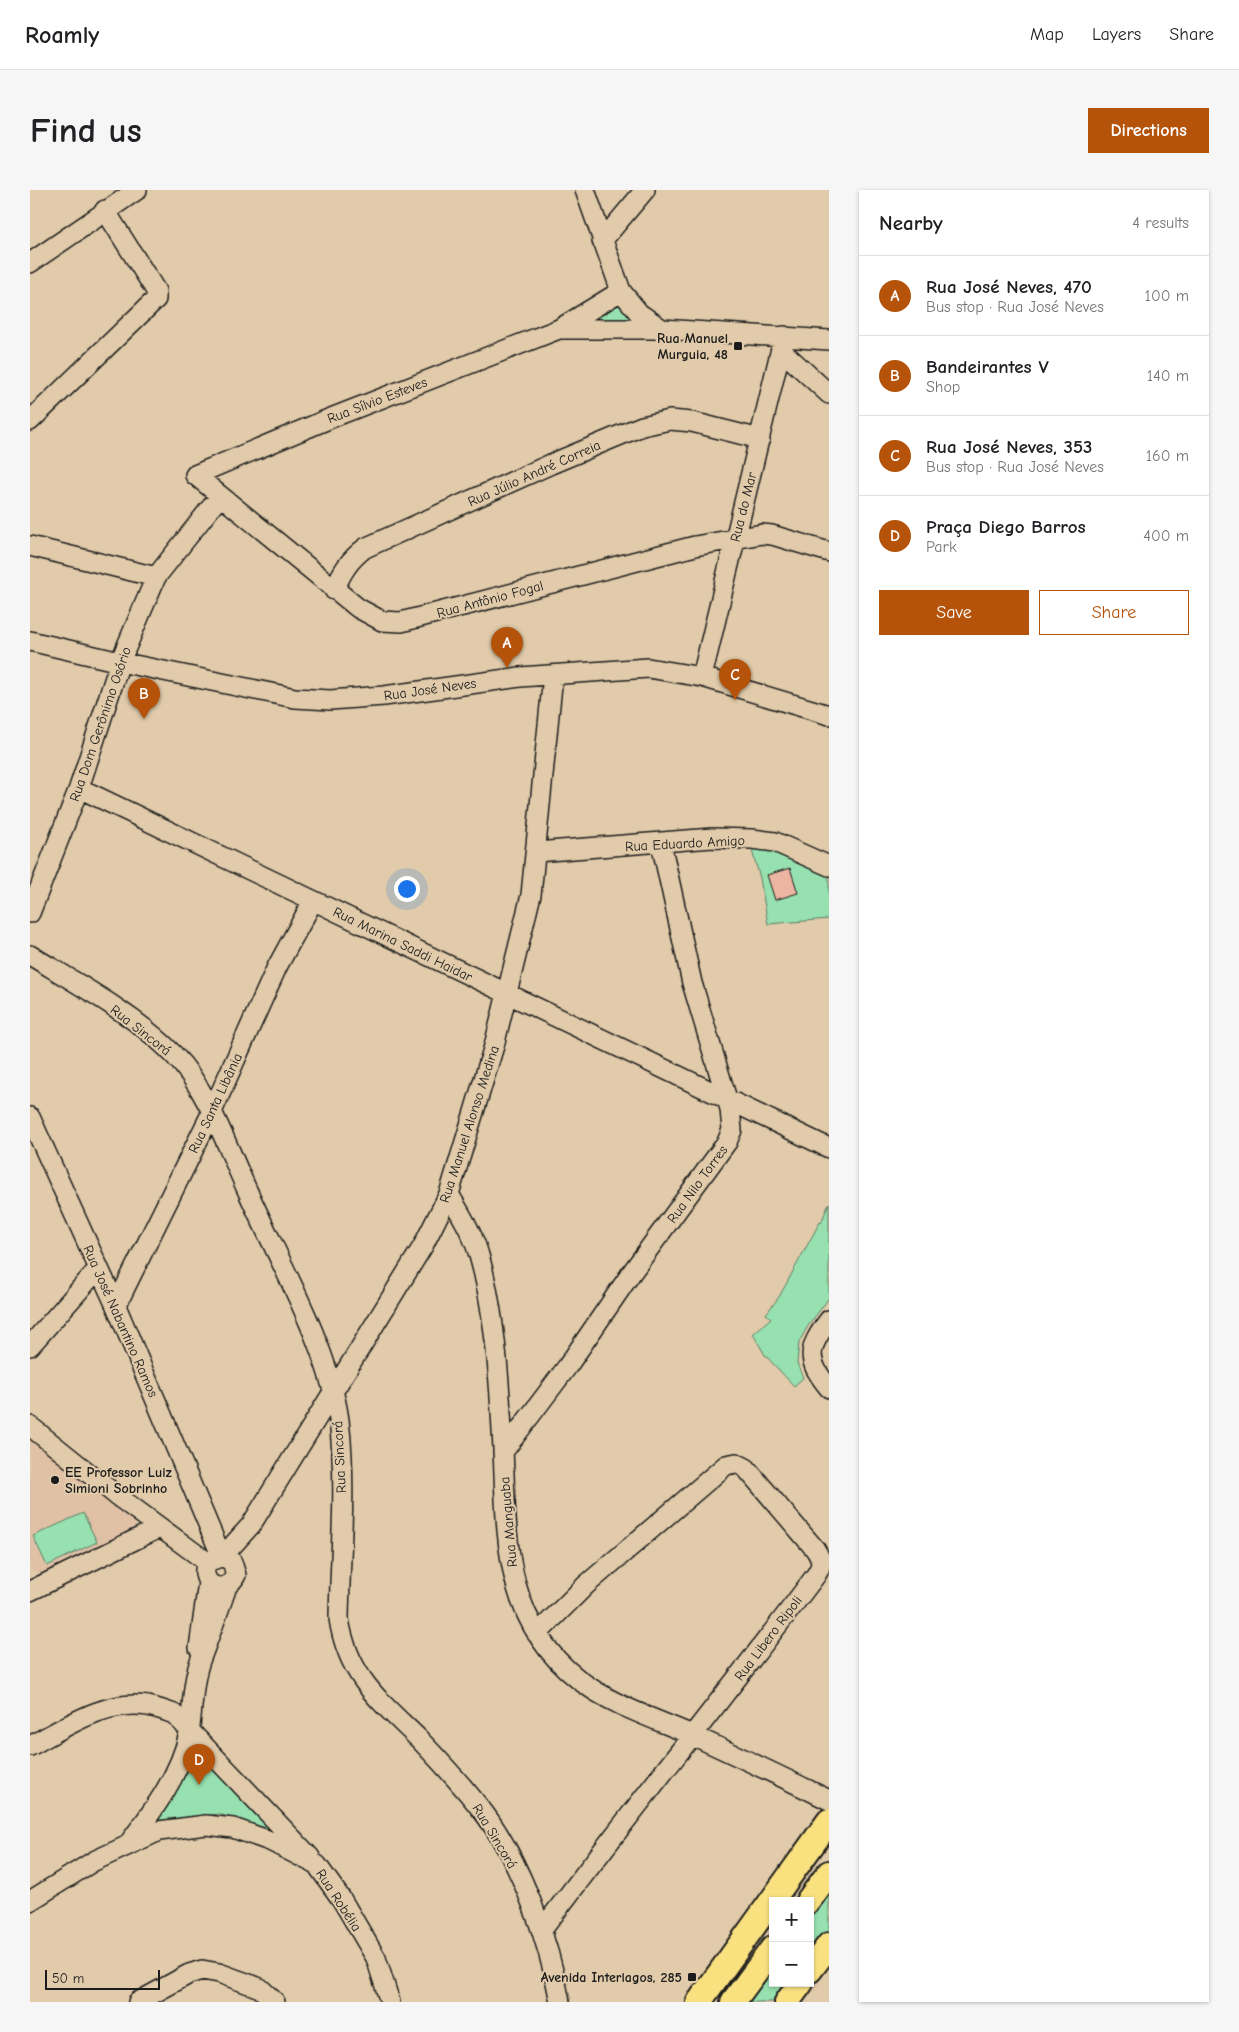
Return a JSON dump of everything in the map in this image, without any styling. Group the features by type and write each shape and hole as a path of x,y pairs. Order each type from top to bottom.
{"main road":[{"path":"699,2002 829,1821"},
{"path":"811,1897 829,1873"},
{"path":"814,1965 829,1945"},
{"path":"732,2002 769,1953"},
{"path":"787,2002 798,1987"}],"street":[{"path":"586,190 621,292 639,313 662,329"},
{"path":"602,241 645,190"},
{"path":"30,263 131,191"},
{"path":"30,421 156,299 156,291 105,210"},
{"path":"559,330 621,292"},
{"path":"559,330 662,329 783,343 829,340"},
{"name":"Rua Sílvio Esteves","path":"196,475 331,418 559,330"},
{"path":"783,343 829,394"},
{"name":"Rua do Mar","path":"702,677 783,343"},
{"name":"Rua Júlio André Correia","path":"334,590 345,567 353,557 365,548 551,464 642,426 670,420 692,422 760,439"},
{"name":"Rua Antônio Fogal","path":"196,475 334,590 371,617 382,621 402,622 686,548 735,538 772,535 829,552"},
{"name":"Rua Dom Gerônimo Osório","path":"30,913 79,788 120,662 156,577 220,496"},
{"path":"30,546 156,577"},
{"name":"Rua José Neves","path":"30,641 120,662 295,698 330,700 384,696 553,674 648,668 702,677 829,715"},
{"name":"Rua Manuel Alonso Medina","path":"201,1658 198,1641 216,1566 251,1525 423,1246 449,1194 508,995 531,895 553,674"},
{"name":"Rua Marina Saddi Haidar","path":"79,788 829,1148"},
{"name":"Rua Eduardo Amigo","path":"536,852 712,838 770,840 829,866"},
{"name":"Rua Nilo Torres","path":"503,1452 567,1367 632,1272 728,1142 732,1130 727,1100 692,983 661,843"},
{"name":"Rua Santa Libânia","path":"116,1306 211,1114 277,967 313,900"},
{"name":"Rua Sincorá","path":"30,956 102,1000 160,1042 174,1055 190,1075 211,1114 314,1335 332,1391 338,1419 342,1459 339,1619 348,1653 375,1699 449,1770 485,1814 512,1862 542,1930 560,2002"},
{"name":"Rua José Nabantino Ramos","path":"30,1117 116,1306 210,1525 216,1566"},
{"name":"Rua Manguaba","path":"449,1194 474,1240 485,1280 492,1329 503,1452 507,1547 513,1580 528,1620 552,1655 597,1693 693,1735 829,1800"},
{"path":"30,1346 98,1268"},
{"path":"829,1320 814,1340 811,1357 815,1370 829,1388"},
{"path":"30,1426 160,1528 216,1566"},
{"name":"Rua Libero Ripoli","path":"537,1634 586,1585 726,1465 741,1464 752,1474 814,1549 822,1564 746,1668 542,1930"},
{"path":"30,1591 160,1528"},
{"name":"Rua Manuel Alonso Medina","path":"127,1846 148,1818 170,1780 186,1743 189,1731 192,1692 201,1658 209,1642 227,1586 233,1582 216,1566"},
{"path":"30,1746 93,1713 120,1706 148,1706 174,1714 317,1865"},
{"name":"Rua Robélia","path":"30,1902 94,1861 159,1831 206,1825 233,1828 270,1840 317,1865 342,1900 376,1958 390,2002"},
{"path":"138,2002 189,1974 202,1970 218,1973 260,1988 275,2002"}],"shaded area":[{"name":"EE Professor Luiz Simioni Sobrinho","path":"30,1441 135,1520 136,1529 45,1574 30,1571"}],"green space":[{"path":"618,303 637,322 582,322"},
{"path":"751,847 771,848 824,870 829,877 829,919 768,924 760,878"},
{"path":"829,1203 829,1298 808,1326 799,1342 797,1363 803,1378 794,1386 765,1355 753,1334 771,1318 766,1314 779,1297 821,1223"},
{"path":"83,1513 97,1542 47,1566 33,1536"},
{"path":"191,1739 218,1775 276,1832 219,1814 153,1821"},
{"path":"829,1892 829,1933 814,1954 814,1942 814,1911"},
{"path":"769,1969 769,1987 789,1987 779,2002 743,2002"}],"building":[{"path":"790,868 798,893 775,900 767,875"}],"place":[{"name":"Rua Manuel Murguia, 48","path":"738,346"},
{"name":"Rua José Neves, 470","path":"507,668"},
{"name":"Rua José Neves, 353","path":"735,700"},
{"name":"Bandeirantes V","path":"144,719"},
{"name":"EE Professor Luiz Simioni Sobrinho","path":"55,1480"},
{"name":"Praça Diego Barros","path":"199,1785"},
{"name":"Avenida Interlagos, 285","path":"692,1977"}]}
